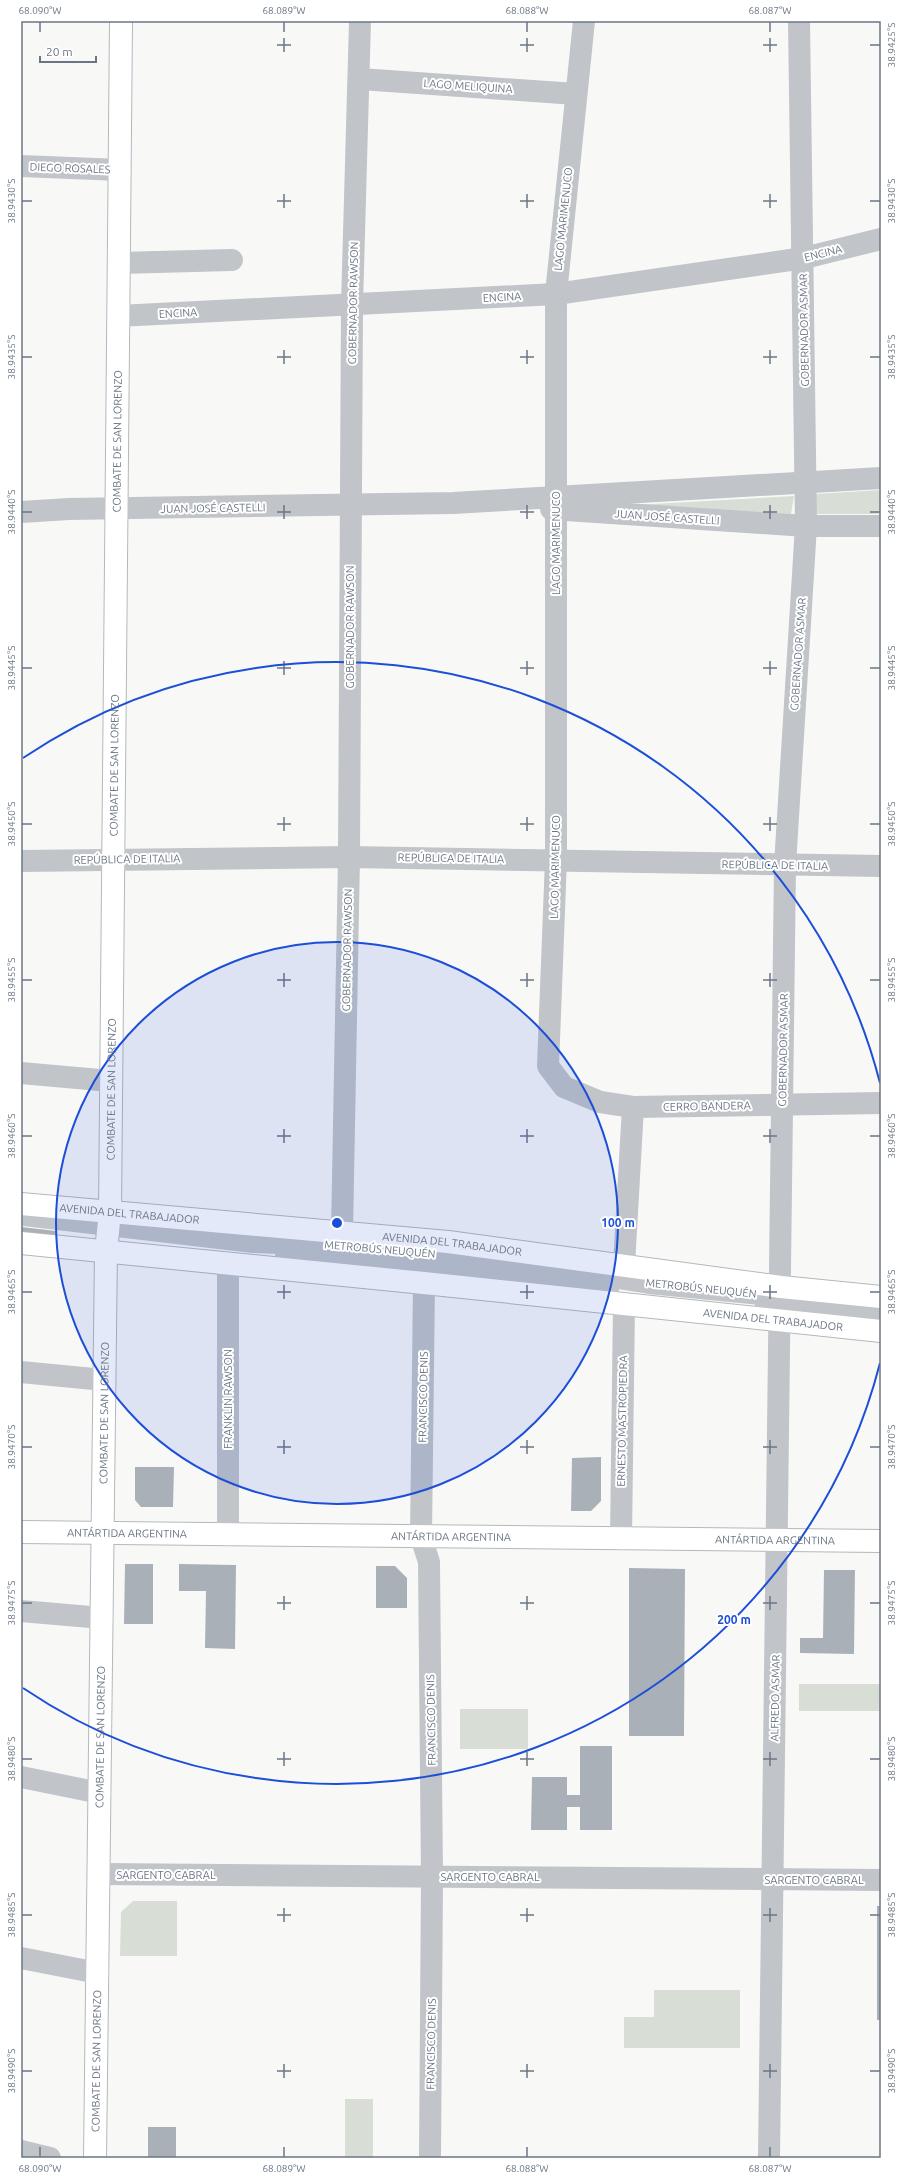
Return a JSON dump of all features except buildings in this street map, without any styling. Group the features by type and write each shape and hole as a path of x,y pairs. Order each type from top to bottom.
{"main road":[{"name":"COMBATE DE SAN LORENZO","path":"96,2158 104,1380 111,1081 121,21"},
{"name":"AVENIDA DEL TRABAJADOR","path":"21,1204 228,1263 624,1304 781,1302 881,1297"},
{"name":"AVENIDA DEL TRABAJADOR","path":"21,1243 108,1230 342,1232 448,1242 624,1265 781,1302 881,1331"},
{"name":"ANTÁRTIDA ARGENTINA","path":"21,1532 881,1541"}],"street":[{"name":"GOBERNADOR RAWSON","path":"342,1232 349,857 352,305 360,79 360,21"},
{"name":"LAGO MARIMENUCO","path":"548,1066 556,859 556,294 584,21"},
{"name":"GOBERNADOR ASMAR","path":"781,1302 785,865 806,526 804,258 798,21"},
{"name":"LAGO MELIQUINA","path":"360,79 576,94"},
{"name":"DIEGO ROSALES","path":"21,166 120,170"},
{"name":"ENCINA","path":"118,316 556,294 804,258 881,239"},
{"path":"119,264 232,260"},
{"name":"JUAN JOSÉ CASTELLI","path":"21,512 453,503 556,503 881,478"},
{"name":"JUAN JOSÉ CASTELLI","path":"556,503 806,526 881,526"},
{"name":"REPÚBLICA DE ITALIA","path":"21,861 349,857 556,859 881,866"},
{"name":"CERRO BANDERA","path":"548,1066 564,1087 600,1102 633,1107 881,1103"},
{"path":"21,1073 111,1081"},
{"path":"624,1265 633,1107"},
{"name":"METROBÚS NEUQUÉN","path":"21,1214 108,1230"},
{"path":"134,1218 277,1231 277,1239 257,1238 142,1226 132,1224 130,1221 134,1218"},
{"name":"METROBÚS NEUQUÉN","path":"21,1225 108,1230 253,1242 339,1245 556,1267 648,1283 881,1317"},
{"path":"21,1229 88,1236 91,1240 87,1244 21,1237"},
{"name":"FRANKLIN RAWSON","path":"228,1263 228,1535"},
{"name":"FRANCISCO DENIS","path":"424,1283 421,1537 429,1562 432,1877 430,2158"},
{"name":"METROBÚS NEUQUÉN","path":"781,1302 881,1306"},
{"name":"ALFREDO ASMAR","path":"769,2158 781,1302"},
{"name":"ERNESTO MASTROPIEDRA","path":"621,1539 624,1304"},
{"path":"21,1372 104,1380"},
{"path":"21,1611 102,1618"},
{"path":"21,1777 100,1793"},
{"name":"SARGENTO CABRAL","path":"99,1874 881,1880"},
{"path":"21,1958 98,1973"},
{"path":"21,2151 50,2158"}],"shaded area":[{"path":"881,490 881,514 814,514 816,494"},
{"path":"794,496 791,514 617,506"},
{"path":"799,1684 881,1684 881,1711 799,1711"},
{"path":"460,1709 528,1709 528,1749 460,1749"},
{"path":"133,1901 177,1901 177,1956 120,1956 121,1912"},
{"path":"654,1990 740,1990 740,2048 624,2048 624,2017 654,2017"},
{"path":"345,2099 373,2099 373,2158 345,2158"}]}
